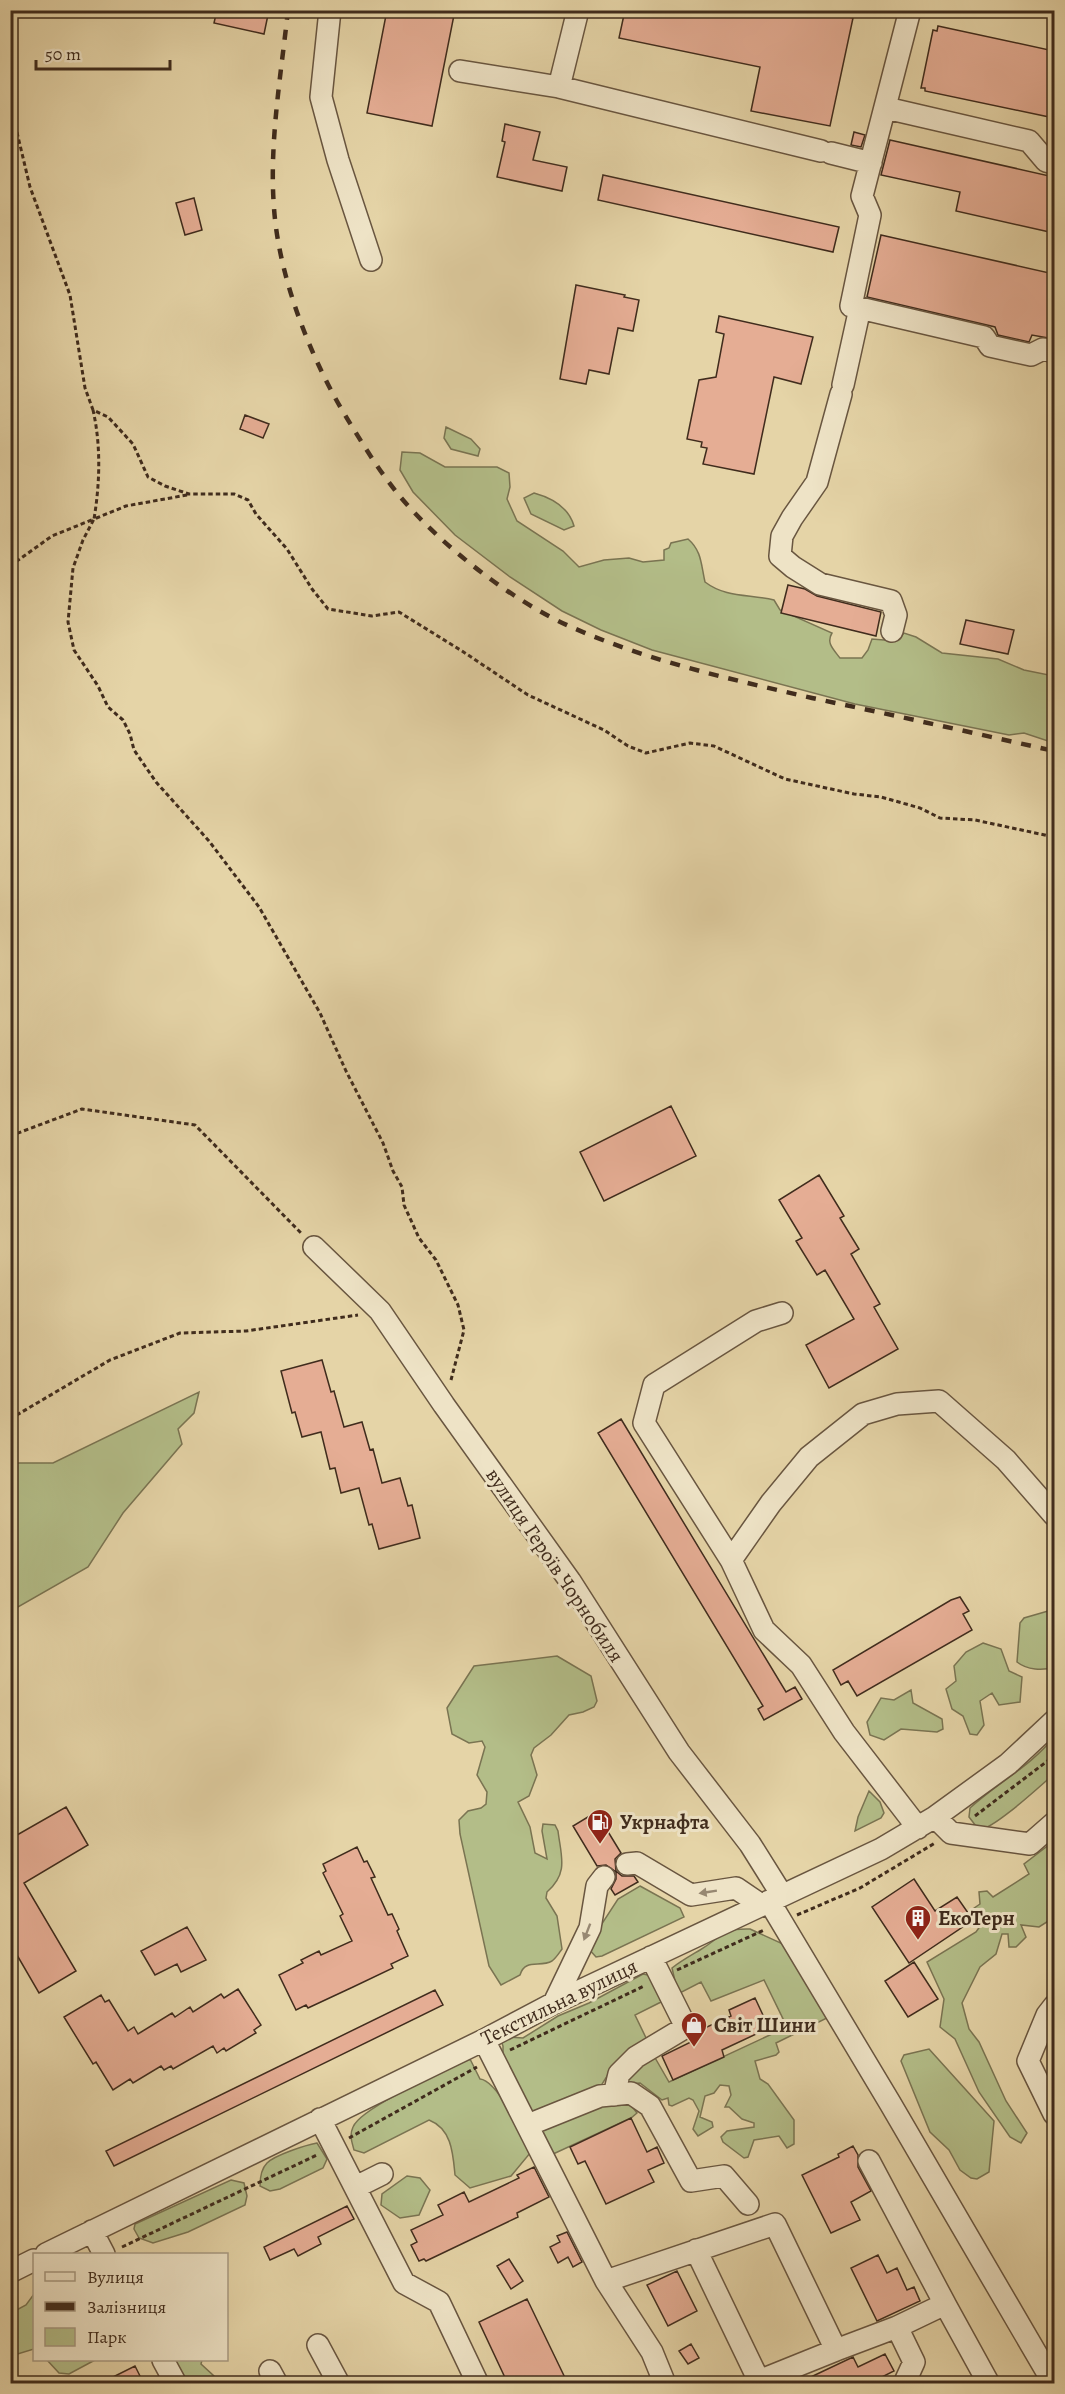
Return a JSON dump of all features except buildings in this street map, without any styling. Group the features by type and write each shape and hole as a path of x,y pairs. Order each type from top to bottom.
{"street":[{"path":"330,10 321,97 338,160 371,260"},
{"path":"559,87 578,10"},
{"path":"910,10 862,196 870,215 851,306 984,337 990,346 1031,355 1043,350 1054,352"},
{"path":"460,71 559,87 871,163"},
{"path":"885,108 1029,141 1046,161 1054,163"},
{"path":"860,308 842,390 817,482 782,536 780,556 820,584 891,601 896,615 892,631"},
{"name":"вулиця Героїв Чорнобиля","path":"315,1247 380,1311 570,1581 679,1752 750,1844 781,1921 1054,2384"},
{"path":"782,1313 756,1320 654,1385 645,1423 731,1560 764,1630 801,1665 844,1732 927,1822 951,1833 1030,1844 1054,1823"},
{"path":"731,1560 771,1503 809,1457 863,1414 897,1404 939,1401 1006,1460 1054,1515"},
{"name":"Текстильна вулиця","path":"48,2253 320,2119 488,2049 554,2003 881,1849 927,1822 1008,1764 1054,1721"},
{"path":"627,1864 637,1863 690,1895 736,1888 771,1900"},
{"path":"554,2003 590,1928 597,1886 604,1877"},
{"path":"614,2095 619,2074 636,2057 686,2027 651,1957"},
{"path":"1054,2006 1047,2015 1028,2061 1054,2114"},
{"path":"488,2049 606,2281 652,2352 665,2384"},
{"path":"528,2125 600,2096 631,2093 650,2106 690,2181 724,2176 748,2204"},
{"path":"320,2119 404,2283 439,2302 478,2384"},
{"path":"869,2161 989,2384"},
{"path":"356,2187 382,2174"},
{"path":"606,2281 775,2224 836,2350"},
{"path":"92,2231 111,2252"},
{"path":"696,2250 757,2382 897,2327 945,2304"},
{"path":"10,2272 33,2260"},
{"path":"897,2327 914,2362 904,2384"},
{"path":"318,2345 339,2384"},
{"path":"164,2361 176,2384"}],"path":[{"path":"10,103 30,187 70,295 85,388 98,430 98,500 94,519 83,540 73,568 68,622 74,650 98,686 108,707 123,720 134,750 156,782 209,841 259,907 320,1013 346,1071 383,1143 393,1171 402,1187 404,1205 419,1238 436,1260 458,1305 464,1330 444,1405"},
{"path":"93,410 108,417 133,444 148,477 165,486 189,494"},
{"path":"10,566 52,536 126,506 189,494 234,494 248,500 256,514 287,549 312,589 328,609 372,616 399,612 528,695 604,730 628,746 646,753 690,743 714,746 785,779 854,794 881,797 920,808 940,818 975,820 1054,837"},
{"path":"10,1136 82,1109 195,1125 315,1247"},
{"path":"10,1419 110,1360 180,1333 246,1331 380,1311"},
{"path":"111,2252 335,2146 488,2049 661,1977 781,1921"}],"green space":[{"path":"446,427 471,439 480,449 478,456 451,449 444,438"},
{"path":"402,452 420,453 445,467 497,467 509,473 510,487 507,499 517,521 563,551 579,567 604,560 629,558 643,562 664,560 664,550 669,548 671,543 688,539 698,553 705,582 721,591 774,600 780,610 832,633 830,643 840,658 862,658 872,639 896,641 904,633 916,637 942,653 998,659 1024,670 1054,676 1054,743 1024,733 1009,735 855,704 652,650 601,630 562,611 510,577 455,535 413,492 400,470"},
{"path":"534,493 564,509 574,526 564,530 531,514 524,498"},
{"path":"199,1392 194,1413 178,1429 182,1444 123,1513 88,1567 11,1611 10,1474 17,1463 53,1463"},
{"path":"1048,1611 1054,1612 1054,1667 1040,1669 1025,1667 1017,1662 1020,1623 1024,1618"},
{"path":"983,1643 1001,1649 1009,1671 1022,1677 1020,1702 999,1705 992,1693 980,1701 984,1725 977,1735 970,1734 963,1716 952,1709 946,1689 956,1681 954,1666 966,1652"},
{"path":"557,1656 591,1676 597,1701 594,1707 569,1715 551,1735 534,1748 531,1755 537,1775 529,1796 518,1802 530,1827 535,1853 547,1859 543,1824 555,1825 558,1831 562,1856 561,1871 554,1885 547,1892 546,1898 557,1916 562,1949 552,1961 529,1965 522,1970 520,1975 501,1985 489,1966 460,1834 459,1820 468,1811 481,1808 486,1804 487,1792 477,1775 485,1747 482,1741 469,1743 452,1734 447,1708 474,1666"},
{"path":"911,1690 913,1703 942,1719 943,1729 937,1732 901,1729 884,1740 870,1735 867,1722 881,1698 894,1700"},
{"path":"1054,1737 1054,1774 1006,1815 979,1830 969,1817 970,1808 1035,1757"},
{"path":"869,1791 880,1802 884,1813 881,1818 855,1831 858,1817"},
{"path":"1054,1841 1054,1907 1051,1908 1050,1920 1039,1927 1021,1925 1026,1937 1016,1947 1009,1947 1008,1934 1002,1934 996,1954 980,1967 962,2003 969,2029 979,2042 1006,2101 1027,2133 1021,2143 1010,2137 979,2092 955,2039 940,2027 944,1999 927,1962 976,1932 981,1925 981,1916 975,1919 970,1911 980,1904 979,1892 987,1891 993,1897 1029,1874 1024,1864"},
{"path":"640,1886 680,1908 684,1917 596,1957 588,1948 590,1942 618,1899"},
{"path":"750,1929 783,1944 829,2017 776,2043 779,2052 776,2055 755,2061 760,2079 768,2084 794,2120 794,2144 787,2148 779,2136 754,2140 748,2157 744,2158 723,2142 721,2137 727,2131 754,2127 754,2123 742,2119 729,2107 725,2107 731,2095 729,2086 720,2085 714,2093 705,2096 700,2117 712,2122 713,2127 698,2136 693,2129 699,2111 693,2100 689,2098 672,2106 669,2105 668,2098 662,2100 640,2083 628,2084 624,2079 654,2056 669,2082 787,2027 764,1980 711,2001 701,1982 678,1994 672,1968 722,1934 733,1930"},
{"path":"643,1974 653,1976 661,2002 635,2015 648,2042 609,2073 599,2089 531,2113 503,2056 501,2040 508,2037 523,2038 558,2016 589,2003"},
{"path":"929,2049 994,2121 989,2172 977,2179 971,2178 960,2170 949,2150 930,2132 901,2061 904,2055"},
{"path":"470,2059 480,2079 487,2082 502,2098 531,2152 511,2176 470,2188 455,2175 452,2151 447,2136 437,2124 429,2120 364,2153 354,2150 351,2139 353,2127 371,2109"},
{"path":"631,2105 637,2113 631,2118 551,2155 538,2132 596,2106"},
{"path":"317,2143 327,2159 323,2168 280,2189 270,2191 260,2186 263,2168 267,2163 291,2151"},
{"path":"407,2176 420,2178 430,2190 419,2215 400,2218 381,2205 382,2194"},
{"path":"231,2180 244,2183 247,2196 245,2205 188,2232 153,2243 139,2238 134,2229 135,2224"},
{"path":"33,2295 33,2349 11,2356 11,2313 26,2305"},
{"path":"48,2361 93,2361 69,2374 59,2373"},
{"path":"165,2361 202,2361 201,2364 214,2376 217,2383 177,2383"}],"railway":[{"path":"288,10 276,109 273,183 277,236 291,294 312,351 339,404 386,478 434,532 500,586 547,615 628,649 750,684 1054,751"}],"place":[{"name":"Укрнафта","path":"600,1845"},
{"name":"ЕкоТерн","path":"918,1941"},
{"name":"Світ Шини","path":"694,2048"}]}
